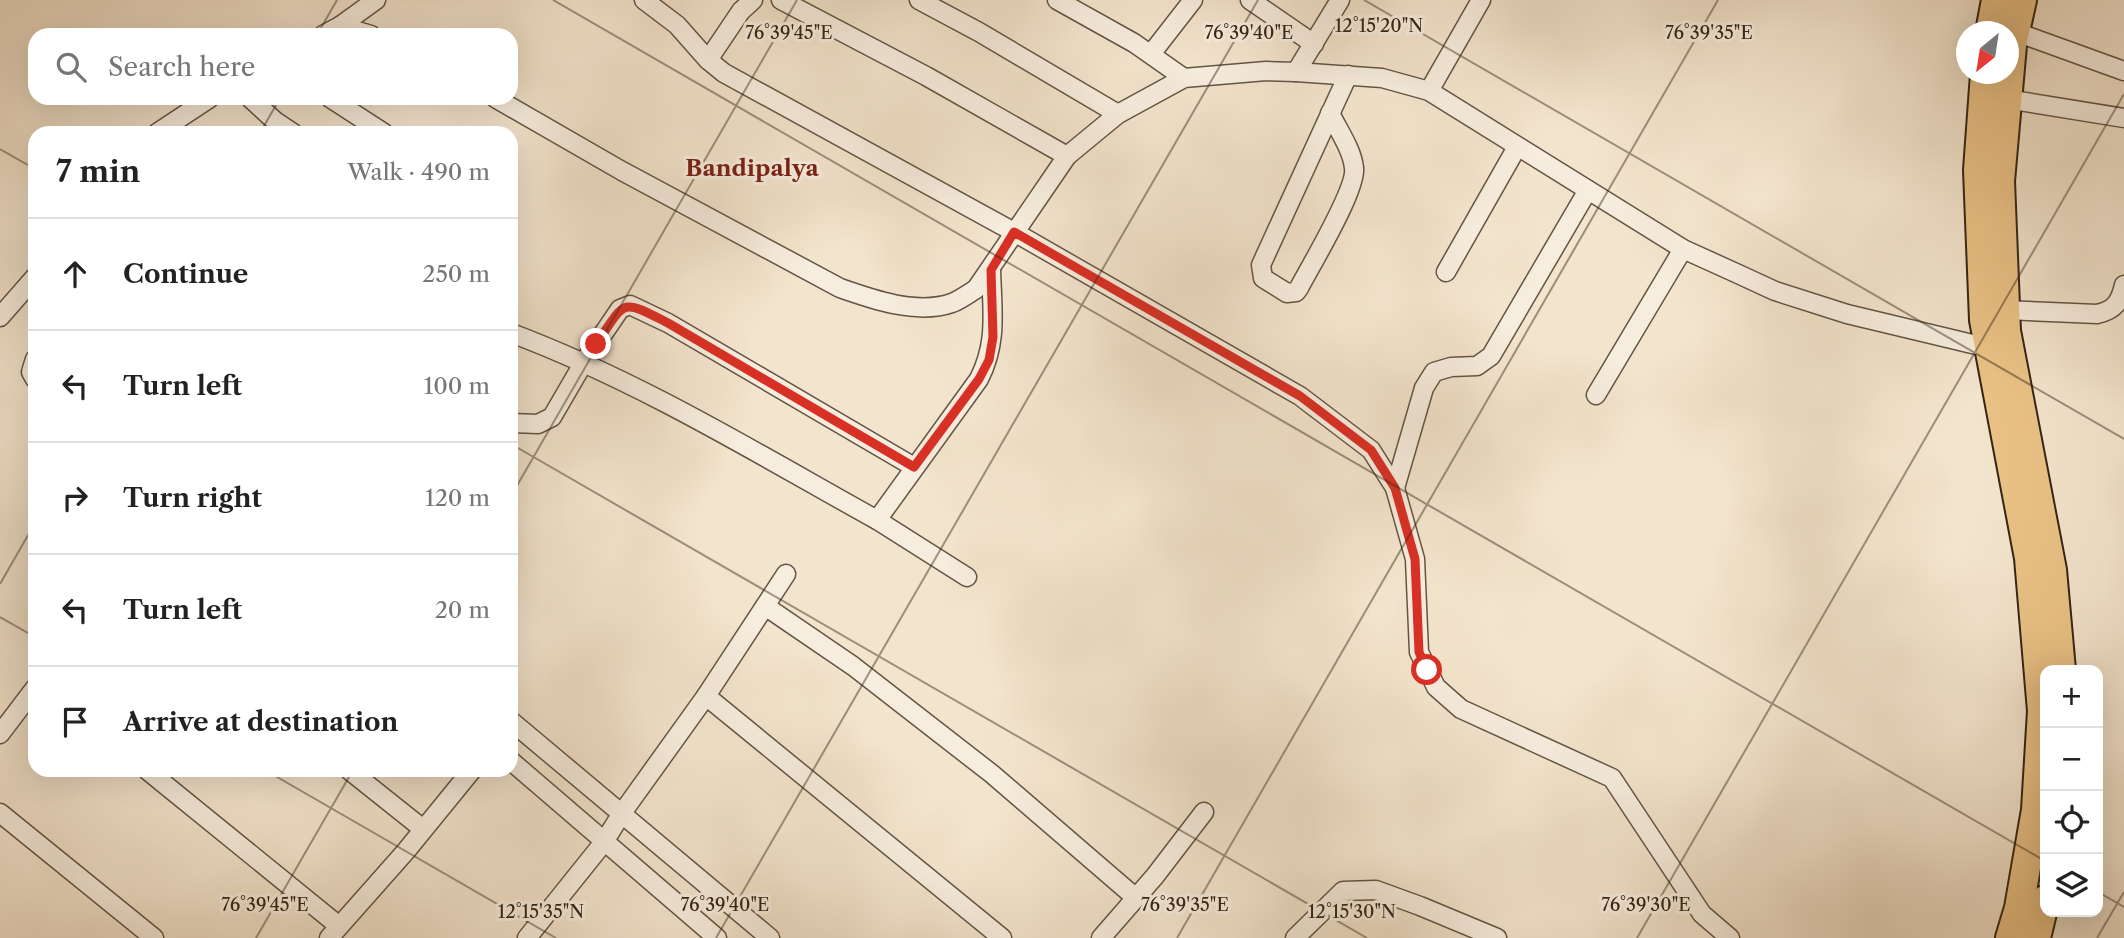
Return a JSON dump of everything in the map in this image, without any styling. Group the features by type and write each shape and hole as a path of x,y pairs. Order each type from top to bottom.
{"highway":[{"path":"1997,0 2001,21"},
{"path":"2010,21 2022,0"},
{"path":"1984,84 1978,170 1984,320 1999,345 2052,570 2061,665"},
{"path":"2008,84 2000,181 2005,310 1999,345 2029,558 2042,711 2036,810 2019,908 2010,938"},
{"path":"2036,938 2041,917"}],"street":[{"path":"336,28 376,0"},
{"path":"643,0 677,25 723,73 1014,232 1300,396 1371,450 1395,488 1415,559 1419,652 1436,687 1461,709 1612,778 1702,914 1730,938"},
{"path":"708,60 741,11 753,0"},
{"path":"781,0 926,76 1067,156"},
{"path":"919,0 1118,114"},
{"path":"1057,0 1151,54 1184,78"},
{"path":"1151,54 1193,0"},
{"path":"1250,0 1314,44"},
{"path":"1296,72 1340,0"},
{"path":"1429,91 1480,0"},
{"path":"340,26 347,28"},
{"path":"2019,37 2124,71"},
{"path":"507,105 622,171 841,288 874,300 932,307 954,302 976,289 1067,156 1118,114 1184,78 1266,71 1382,78 1429,91 1683,249 1776,291 1847,314 1999,345"},
{"path":"1330,113 1351,155 1355,173 1346,197 1299,288 1296,292 1287,293 1263,278 1261,265 1330,113 1348,75"},
{"path":"2007,99 2124,118"},
{"path":"169,126 199,105"},
{"path":"258,105 282,126"},
{"path":"342,105 373,126"},
{"path":"1446,272 1517,147"},
{"path":"1395,488 1424,388 1434,372 1451,367 1476,366 1491,356 1588,190"},
{"path":"1596,395 1683,249"},
{"path":"877,520 979,379 989,360 993,337 991,270"},
{"path":"0,317 28,285"},
{"path":"2005,310 2097,314 2108,312 2116,306 2124,285"},
{"path":"518,423 538,424 552,417 584,362 621,309 630,305 668,323 914,467"},
{"path":"518,336 584,362 742,445 877,520 967,578"},
{"path":"527,938 604,842 706,696 786,574"},
{"path":"765,606 853,667 992,775 1136,898"},
{"path":"706,696 1002,938"},
{"path":"0,734 28,697"},
{"path":"518,728 770,938"},
{"path":"518,767 717,938"},
{"path":"155,777 334,932 466,777"},
{"path":"358,777 423,829"},
{"path":"1101,938 1204,812"},
{"path":"0,813 154,938"},
{"path":"1296,938 1342,891 1376,890 1497,938"}],"district":[{"name":"Bandipalya","path":"752,168"}],"route":[{"path":"596,344 621,309 630,305 636,307 914,467 979,379 989,360 993,337 991,270 1014,232 1300,396 1371,450 1395,488 1415,559 1419,652 1427,670"}]}
